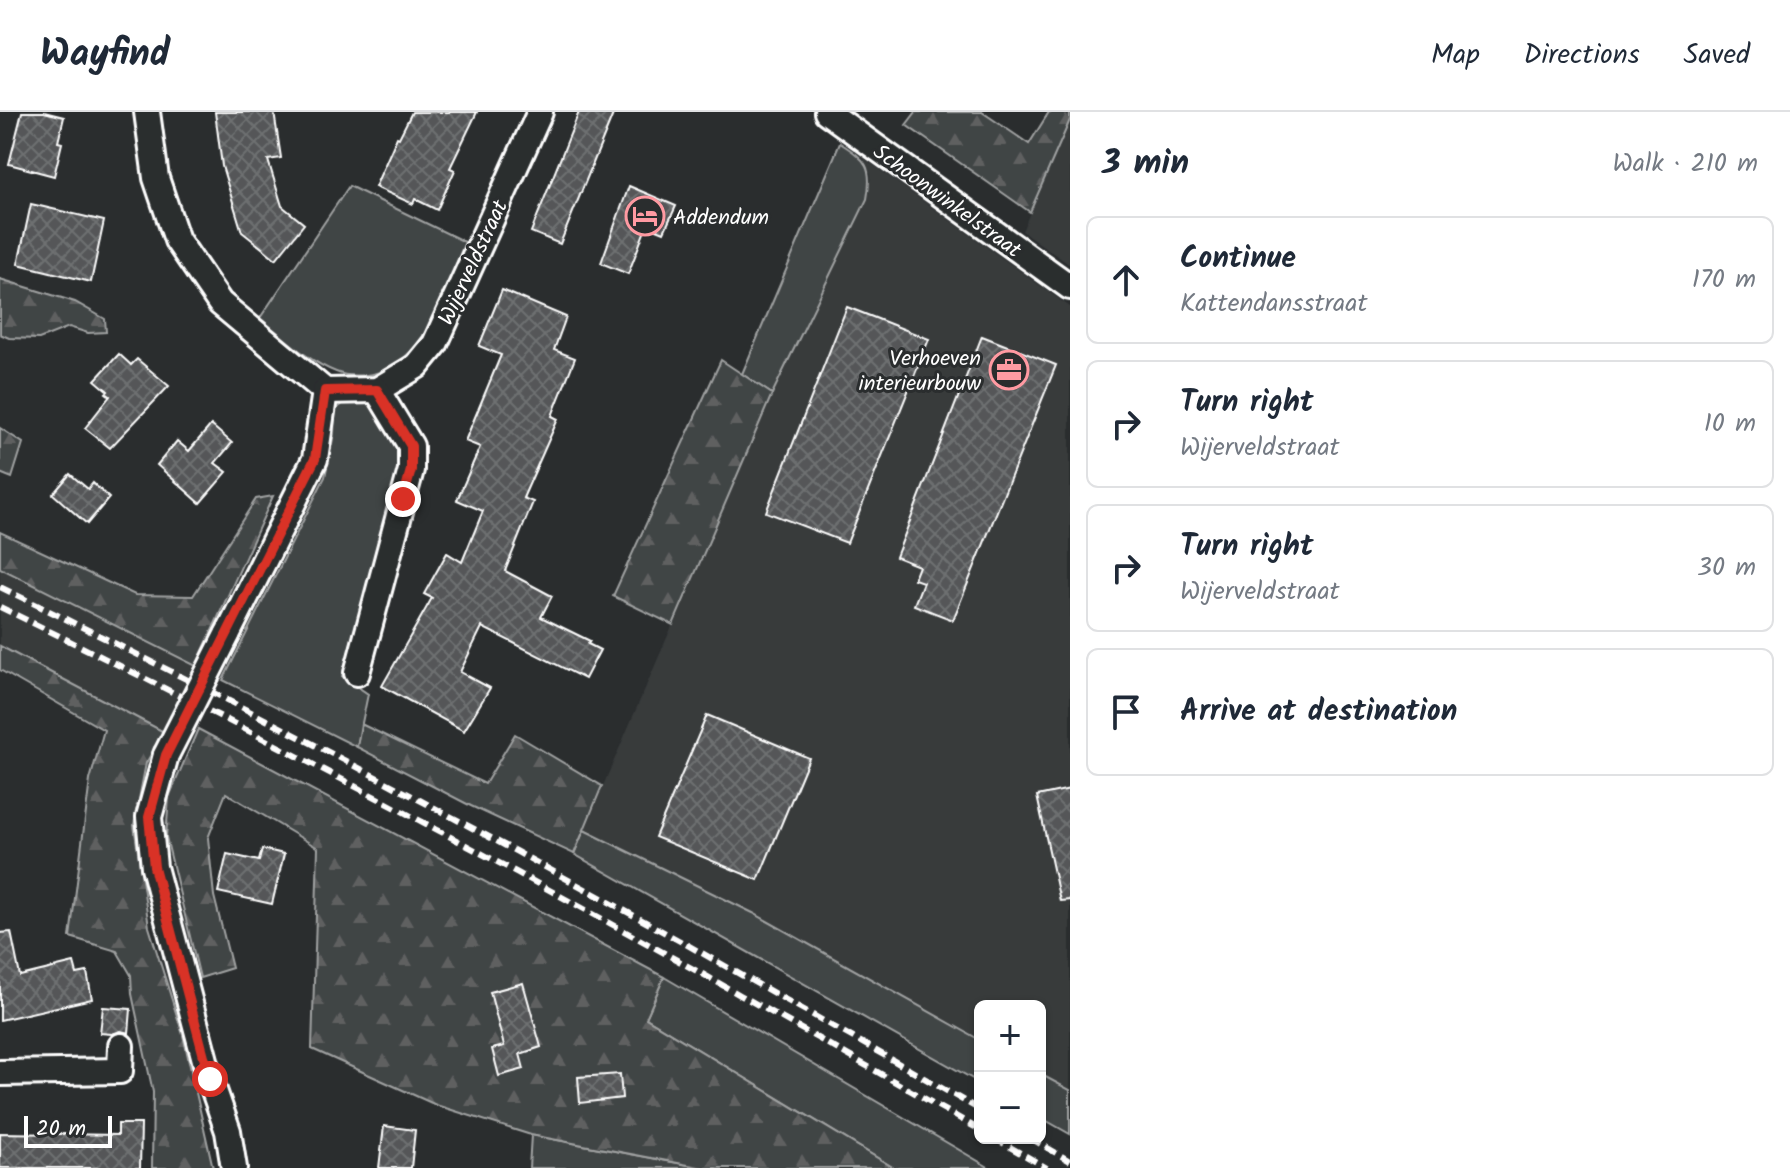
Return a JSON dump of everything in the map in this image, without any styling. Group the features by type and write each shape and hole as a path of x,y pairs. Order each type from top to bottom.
{"street":[{"path":"147,112 156,178 177,240 220,303 325,391 315,459 166,755 149,817 154,867 210,1079 228,1131 234,1168"},
{"name":"Wijerveldstraat","path":"325,391 377,390 417,366 435,344 540,112"},
{"name":"Schoonwinkelstraat","path":"827,112 1070,287"},
{"path":"357,673 411,470 411,446 377,390"},
{"path":"0,1073 120,1071 121,1046"}],"shaded area":[{"path":"1070,120 1070,265 1022,231"},
{"path":"861,156 1070,307 1070,1090 1046,1077 1046,1000 974,1000 974,1037 753,913 584,830 772,394 867,199 871,175"},
{"path":"0,568 196,666 164,732 0,646"}],"green space":[{"path":"916,112 982,112 1029,144 1049,112 1070,112 1070,120 1030,212 906,125"},
{"path":"840,143 866,165 869,179 867,199 772,394 742,374"},
{"path":"349,186 465,242 440,303 418,343 404,358 386,369 362,375 343,374 315,362 260,318"},
{"path":"0,279 75,302 105,319 106,332 88,333 69,327 39,339 9,338 0,334"},
{"path":"721,360 772,394 673,625 613,596"},
{"path":"355,401 372,403 402,457 342,676 368,694 357,747 223,680 325,477 334,434 335,410"},
{"path":"0,428 23,443 12,478 0,473"},
{"path":"273,496 196,666 0,568 0,532 135,595 193,596 256,499"},
{"path":"0,646 164,732 146,763 134,825 149,927 183,1035 213,1168 152,1168 153,1092 132,994 131,975 117,951 70,937 90,780 104,730 0,670"},
{"path":"361,724 485,784 515,734 602,786 574,854 471,806 357,747"},
{"path":"198,729 664,977 646,1018 894,1168 704,1168 531,1135 436,1105 312,1049 318,848 226,793 208,838 214,896 232,968 200,978 166,837 169,797"},
{"path":"584,830 753,913 974,1037 974,1080 574,854"},
{"path":"664,977 990,1168 894,1168 646,1018"},
{"path":"1046,1077 1070,1090 1070,1134 1046,1120"},
{"path":"531,1135 704,1168 529,1168"}],"building":[{"path":"22,112 44,112 64,117 54,176 9,164"},
{"path":"215,112 274,112 281,158 268,160 282,206 304,224 276,259 242,232 222,166"},
{"path":"412,112 477,112 450,168 455,170 437,210 415,199 413,204 375,187"},
{"path":"579,112 614,112 560,244 531,232"},
{"path":"629,186 676,206 664,232 647,225 628,274 601,263"},
{"path":"31,204 104,221 91,282 18,264"},
{"path":"502,290 566,317 554,350 575,358 552,416 558,419 523,498 533,502 505,571 552,596 541,617 590,641 588,644 600,650 585,679 482,627 460,672 490,688 464,731 382,686 432,598 424,594 447,553 462,562 483,511 457,500 480,447 465,441 501,355 479,346"},
{"path":"847,307 929,339 847,543 766,512"},
{"path":"982,336 1056,365 953,620 914,605 923,582 914,579 919,566 896,557"},
{"path":"119,354 131,365 137,359 169,386 110,448 85,428 110,396 95,380"},
{"path":"211,425 232,443 215,463 227,472 200,503 157,465 177,441 189,451"},
{"path":"70,474 88,489 93,483 109,498 87,524 53,494"},
{"path":"707,715 809,758 758,880 655,837"},
{"path":"1070,789 1070,900 1060,901 1037,796"},
{"path":"262,849 284,854 272,904 218,892 227,854 259,861"},
{"path":"11,932 20,976 74,963 77,974 87,972 92,999 0,1020 0,933"},
{"path":"523,983 541,1047 520,1054 524,1069 499,1076 492,1049 504,1046 490,992"},
{"path":"103,1007 131,1009 129,1033 100,1033"},
{"path":"620,1074 622,1098 580,1103 578,1077"},
{"path":"118,1124 141,1124 140,1168 0,1168 0,1133 118,1135"},
{"path":"384,1126 415,1130 411,1168 379,1168"}],"railway":[{"path":"0,587 125,648 494,840 974,1107"},
{"path":"0,607 125,668 494,860 974,1127"},
{"path":"1005,1144 1047,1168"},
{"path":"1040,1144 1070,1161"}],"place":[{"name":"Addendum","path":"645,216"},
{"name":"Verhoeven interieurbouw","path":"1009,370"}],"route":[{"path":"210,1079 154,867 149,817 166,755 315,459 325,391 377,390 411,446 411,470 403,499"}]}
